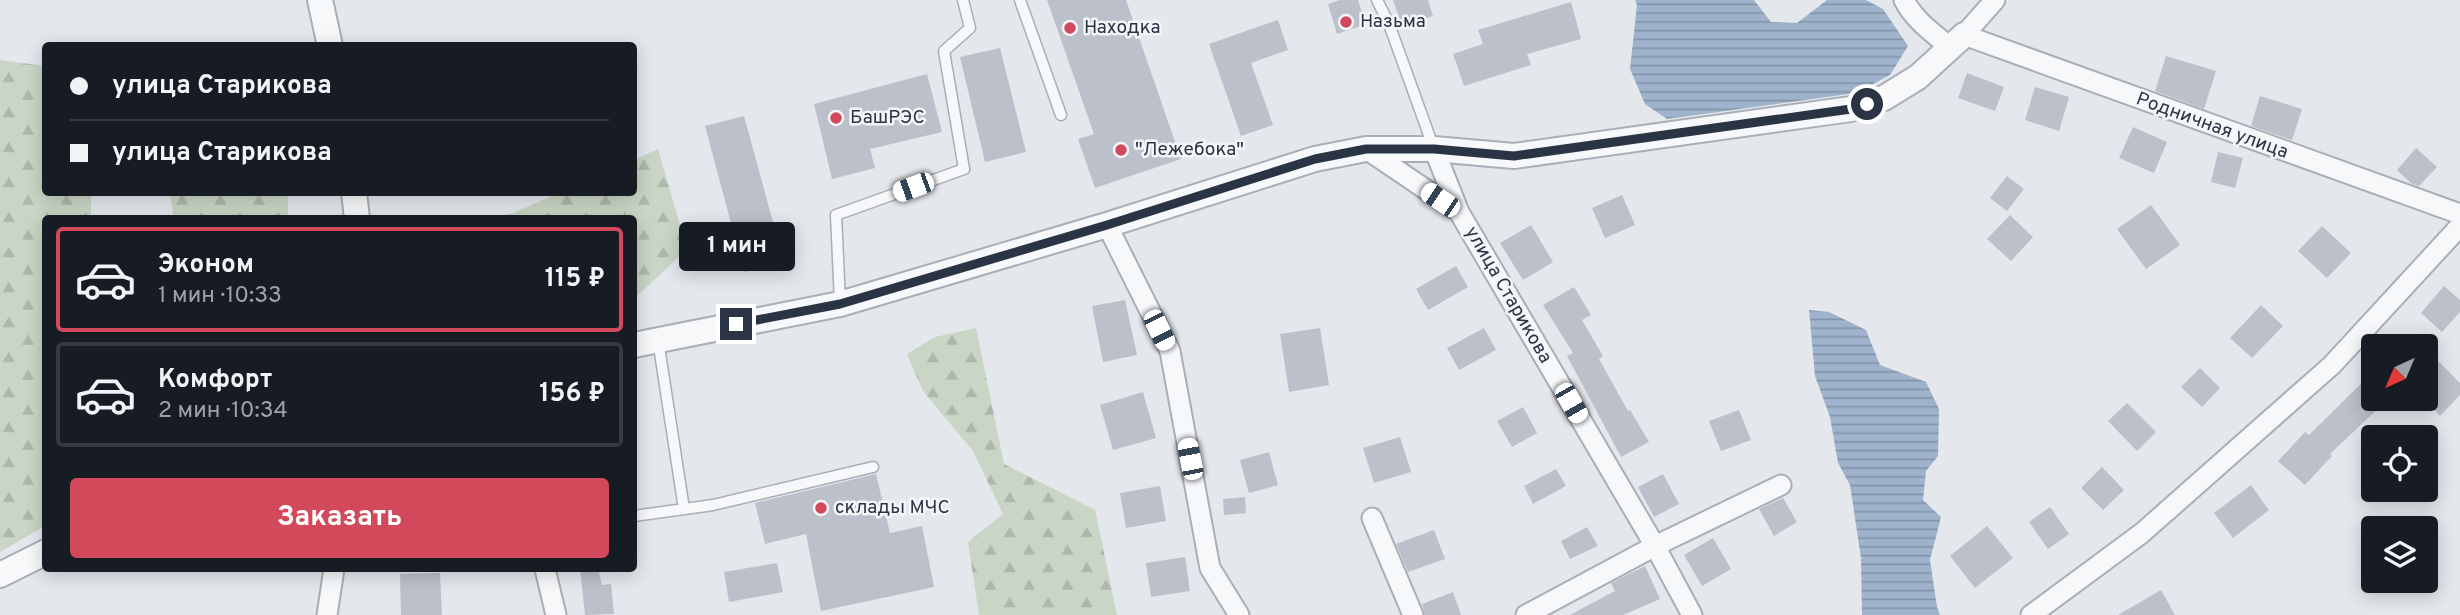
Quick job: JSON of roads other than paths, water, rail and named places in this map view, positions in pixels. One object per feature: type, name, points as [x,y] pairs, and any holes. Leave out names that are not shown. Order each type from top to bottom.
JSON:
[{"type":"street","points":[[320,0],[329,42]]},
{"type":"street","name":"Родничная улица","points":[[1904,0],[1925,27],[1957,42],[1999,50],[2460,214]]},
{"type":"street","points":[[637,344],[840,304],[1107,225],[1315,159],[1366,149],[1434,149],[1514,156],[1851,109],[1884,98],[1918,77],[1957,42],[1995,0]]},
{"type":"street","points":[[1366,149],[1459,212]]},
{"type":"street","name":"улица Старикова","points":[[1434,149],[1459,212],[1655,546],[1692,615]]},
{"type":"street","points":[[354,196],[357,215]]},
{"type":"street","points":[[1107,225],[1170,351],[1210,568],[1239,615]]},
{"type":"street","points":[[2033,614],[2142,533],[2332,365],[2460,226]]},
{"type":"street","points":[[1526,615],[1655,546],[1781,485]]},
{"type":"street","points":[[1372,518],[1413,615]]},
{"type":"street","points":[[0,575],[42,554]]},
{"type":"street","points":[[327,615],[334,572]]},
{"type":"street","points":[[546,572],[556,615]]},
{"type":"lane","points":[[840,304],[836,215],[964,169],[944,51],[970,28],[962,0]]},
{"type":"lane","points":[[1020,0],[1061,115]]},
{"type":"lane","points":[[1377,0],[1390,24],[1434,149]]},
{"type":"lane","points":[[659,340],[684,509]]},
{"type":"lane","points":[[637,516],[713,505],[873,467]]},
{"type":"water","points":[[1635,0],[1754,0],[1771,22],[1797,23],[1827,0],[1866,0],[1883,9],[1908,46],[1890,75],[1856,93],[1667,119],[1645,104],[1630,69],[1637,5]]},
{"type":"water","points":[[1809,310],[1829,312],[1866,330],[1880,365],[1926,382],[1939,409],[1938,456],[1926,471],[1923,500],[1941,517],[1930,560],[1940,615],[1862,615],[1861,558],[1850,485],[1838,463],[1830,417],[1815,376]]},
{"type":"place","name":"Назьма","points":[[1346,22]]},
{"type":"place","name":"Находка","points":[[1070,28]]},
{"type":"place","name":"БашРЭС","points":[[836,118]]},
{"type":"place","name":"\"Лежебока\"","points":[[1121,150]]},
{"type":"place","name":"склады МЧС","points":[[821,508]]}]
